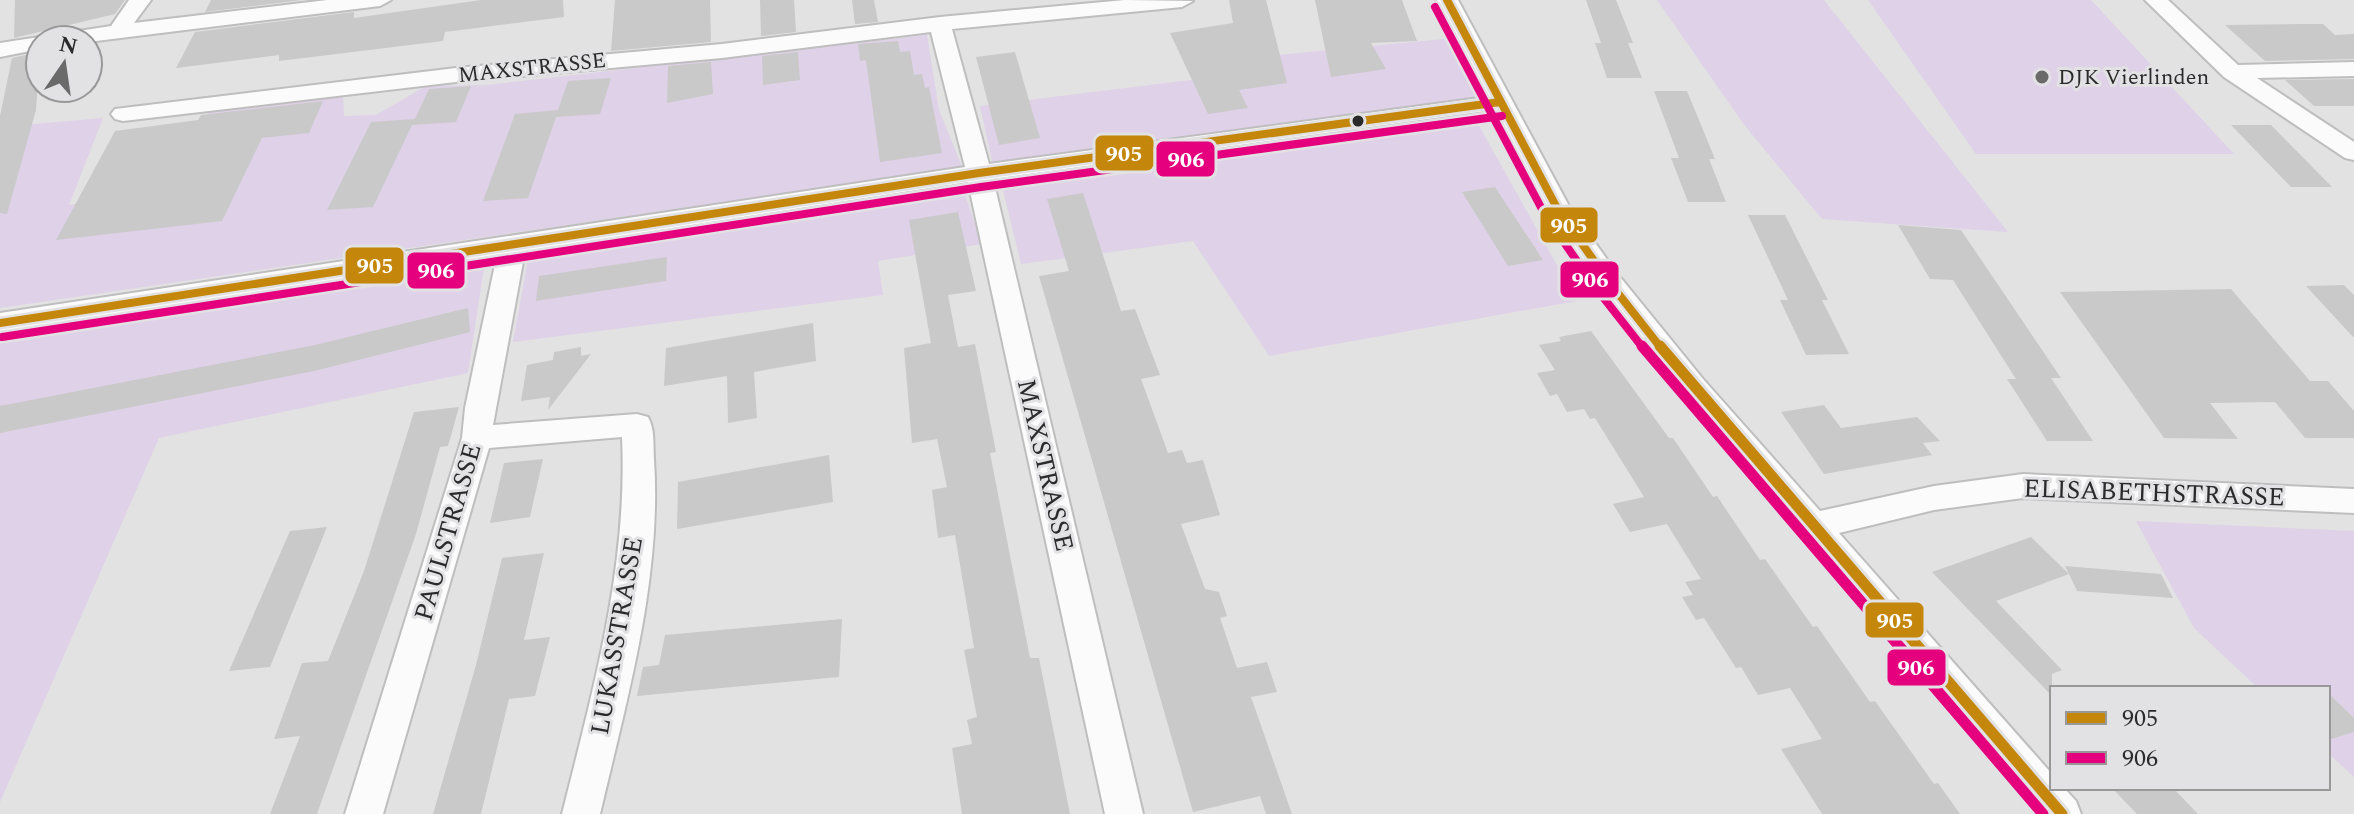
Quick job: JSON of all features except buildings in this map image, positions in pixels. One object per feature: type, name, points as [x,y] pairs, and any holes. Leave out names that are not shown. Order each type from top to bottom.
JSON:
[{"type":"street","points":[[119,30],[140,0]]},
{"type":"street","points":[[104,32],[327,3],[380,0]]},
{"type":"street","points":[[1447,0],[1557,208],[1606,278],[1693,387],[2062,814]]},
{"type":"street","points":[[2156,0],[2232,72],[2354,153]]},
{"type":"street","name":"MAXSTRASSE","points":[[123,114],[488,72],[722,51],[940,24],[1182,1]]},
{"type":"street","name":"MAXSTRASSE","points":[[940,24],[979,173],[1124,814]]},
{"type":"street","points":[[0,50],[24,45]]},
{"type":"street","points":[[2232,72],[2354,69]]},
{"type":"street","points":[[0,323],[979,173],[1500,102]]},
{"type":"street","name":"PAULSTRASSE","points":[[364,814],[477,438],[480,408],[513,244]]},
{"type":"street","name":"LUKASSTRASSE","points":[[477,438],[637,425],[642,475],[629,597],[581,814]]},
{"type":"street","name":"ELISABETHSTRASSE","points":[[1813,526],[1934,498],[2023,486],[2354,501]]},
{"type":"shaded area","points":[[1657,0],[1824,0],[2008,232],[1822,219],[1745,126]]},
{"type":"shaded area","name":"DJK Vierlinden","points":[[1868,0],[2091,0],[2234,154],[1976,154]]},
{"type":"shaded area","points":[[927,35],[939,110],[962,167],[0,308],[0,127],[103,118],[69,205],[167,189],[210,110],[343,95],[344,116],[376,115],[426,86],[487,85]]},
{"type":"shaded area","points":[[1444,39],[1476,97],[993,165],[980,106],[1231,75],[1236,59]]},
{"type":"shaded area","points":[[1477,122],[1577,301],[1269,356],[1193,241],[1021,264],[1001,182]]},
{"type":"shaded area","points":[[964,192],[982,244],[878,261],[883,295],[513,342],[529,254]]},
{"type":"shaded area","points":[[486,254],[468,373],[159,438],[0,802],[0,336]]},
{"type":"shaded area","points":[[2136,521],[2354,531],[2354,777],[2330,755],[2330,686],[2256,686],[2194,628]]},
{"type":"transit line","name":"905","points":[[1447,0],[1557,208],[1606,278],[1693,387],[2062,814]]},
{"type":"transit line","name":"906","points":[[1435,7],[1545,215],[1595,287],[1682,396],[2043,814]]},
{"type":"transit line","name":"905","points":[[0,323],[979,173],[1500,102]]},
{"type":"transit line","name":"906","points":[[2,337],[981,187],[1502,116]]},
{"type":"place","name":"DJK Vierlinden","points":[[2042,77]]}]
